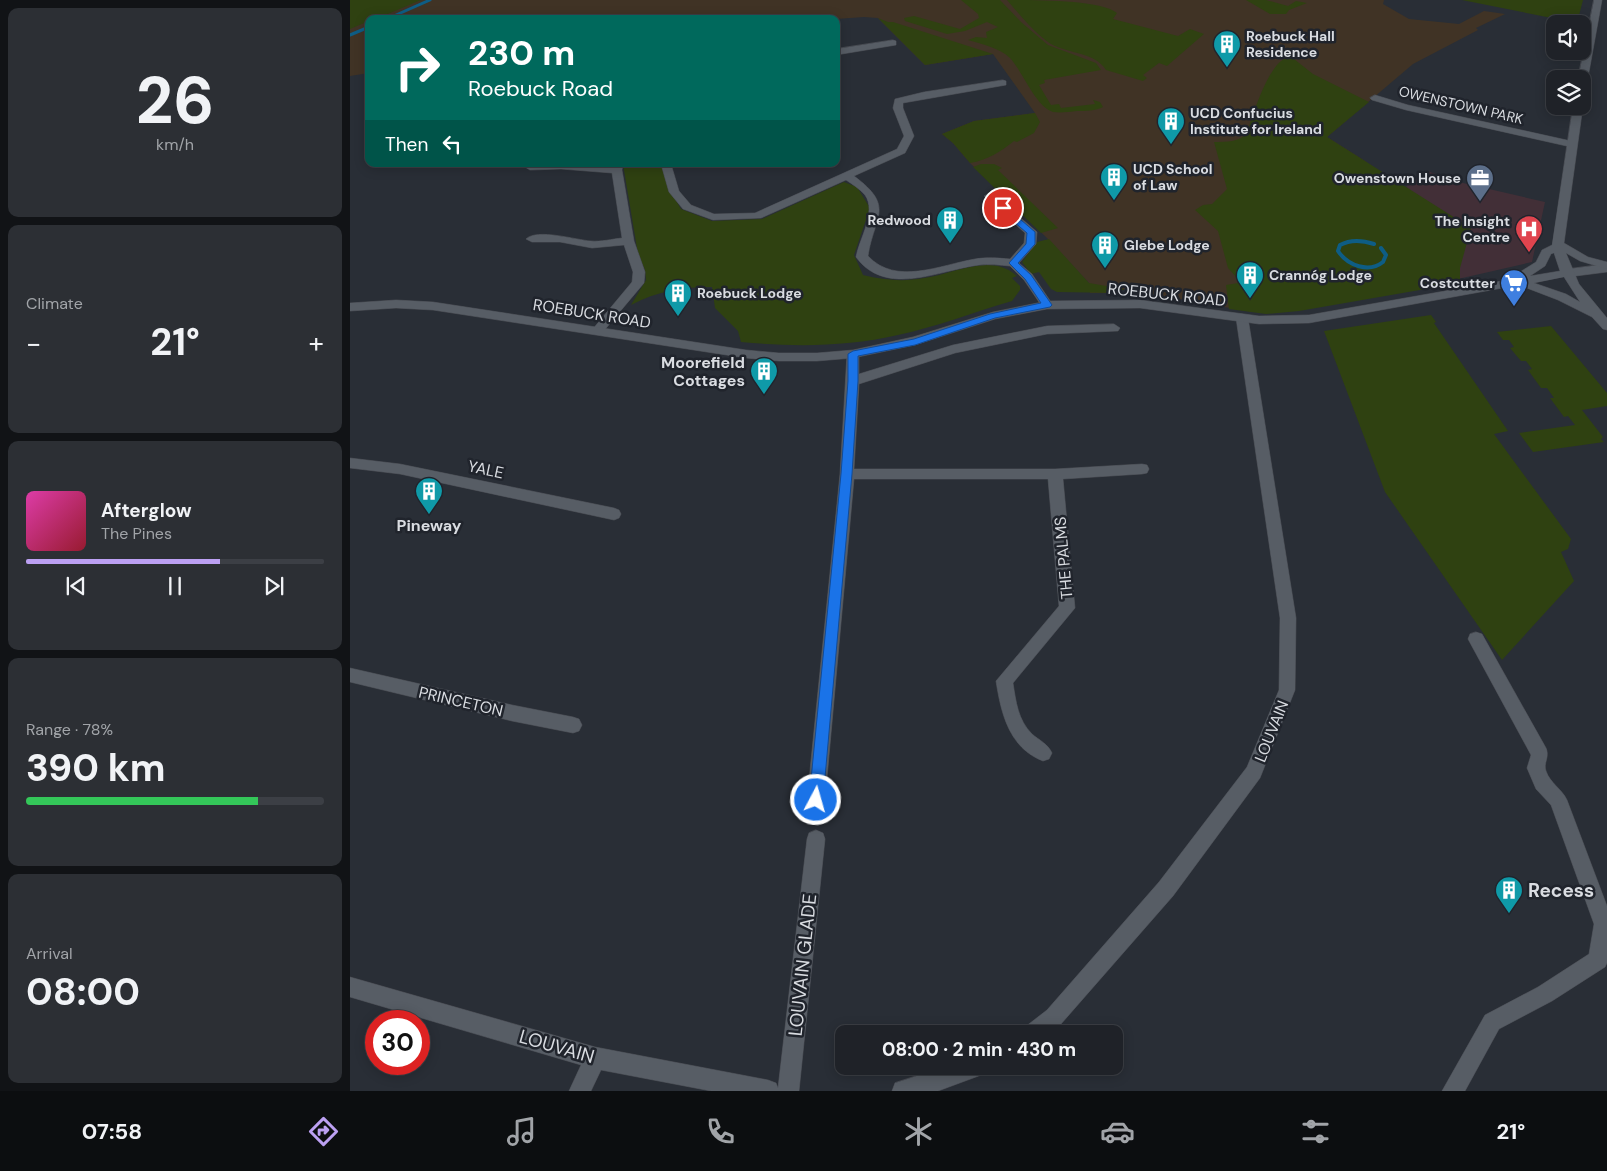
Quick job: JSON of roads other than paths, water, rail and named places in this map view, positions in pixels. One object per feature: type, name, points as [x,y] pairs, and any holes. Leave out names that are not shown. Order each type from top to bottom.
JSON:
[{"type":"street","points":[[1585,70],[1598,0]]},
{"type":"street","points":[[840,51],[893,43]]},
{"type":"street","points":[[667,167],[674,192],[687,207],[713,217],[757,216],[900,151],[909,136],[898,108],[898,101],[915,96],[984,88],[1003,83]]},
{"type":"street","name":"OWENSTOWN PARK","points":[[1375,98],[1406,107],[1572,144]]},
{"type":"street","points":[[1577,115],[1557,246],[1568,274],[1606,325]]},
{"type":"street","points":[[598,330],[638,283],[639,272],[628,241],[617,167]]},
{"type":"street","points":[[848,176],[871,195],[875,206],[872,222],[862,246],[862,257],[872,270],[890,275],[910,274],[978,262],[1013,263],[1028,277],[1047,305]]},
{"type":"street","points":[[989,196],[1031,232],[1030,244],[1013,263]]},
{"type":"street","points":[[532,239],[560,239],[592,245],[628,241]]},
{"type":"street","points":[[1557,246],[1584,259],[1607,267]]},
{"type":"street","points":[[1514,282],[1538,266],[1546,252],[1557,246]]},
{"type":"street","name":"ROEBUCK ROAD","points":[[350,307],[396,304],[433,306],[768,356],[817,357],[853,354],[915,342],[993,316],[1047,305],[1140,304],[1242,318],[1309,319],[1607,267]]},
{"type":"street","points":[[1514,282],[1574,303],[1606,325]]},
{"type":"street","name":"LOUVAIN","points":[[1044,1025],[1054,1017],[1166,890],[1254,772],[1288,690],[1288,618],[1242,318]]},
{"type":"street","points":[[853,381],[953,349],[1047,330],[1114,328]]},
{"type":"street","points":[[816,800],[847,474],[853,354]]},
{"type":"street","name":"YALE","points":[[350,464],[400,469],[614,514]]},
{"type":"street","points":[[847,474],[1055,474],[1142,469]]},
{"type":"street","name":"THE PALMS","points":[[1043,753],[1025,740],[1010,717],[1004,681],[1067,608],[1055,474]]},
{"type":"street","points":[[1452,1091],[1492,1022],[1545,994],[1598,960],[1604,924],[1558,800],[1542,783],[1536,768],[1540,754],[1476,639]]},
{"type":"street","name":"PRINCETON","points":[[350,675],[512,713],[573,725]]},
{"type":"street","name":"LOUVAIN GLADE","points":[[788,1091],[816,839]]},
{"type":"street","name":"LOUVAIN","points":[[350,987],[595,1058],[768,1091]]},
{"type":"street","points":[[580,1091],[595,1058]]},
{"type":"street","points":[[909,1091],[952,1075]]},
{"type":"waterway","points":[[396,15],[430,0]]},
{"type":"waterway","points":[[350,35],[365,29]]},
{"type":"waterway","points":[[1374,244],[1352,241],[1340,245],[1338,251],[1347,261],[1353,264],[1371,267],[1383,262],[1386,255],[1381,248]]},
{"type":"place","name":"Roebuck Hall Residence","points":[[1227,68]]},
{"type":"place","name":"UCD Confucius Institute for Ireland","points":[[1171,145]]},
{"type":"place","name":"UCD School of Law","points":[[1114,201]]},
{"type":"place","name":"Owenstown House","points":[[1480,202]]},
{"type":"place","name":"Redwood","points":[[950,244]]},
{"type":"place","name":"The Insight Centre","points":[[1529,253]]},
{"type":"place","name":"Glebe Lodge","points":[[1105,269]]},
{"type":"place","name":"Crannóg Lodge","points":[[1250,299]]},
{"type":"place","name":"Costcutter","points":[[1514,307]]},
{"type":"place","name":"Roebuck Lodge","points":[[678,317]]},
{"type":"place","name":"Moorefield Cottages","points":[[764,395]]},
{"type":"place","name":"Pineway","points":[[429,515]]},
{"type":"place","name":"Recess","points":[[1509,914]]}]
